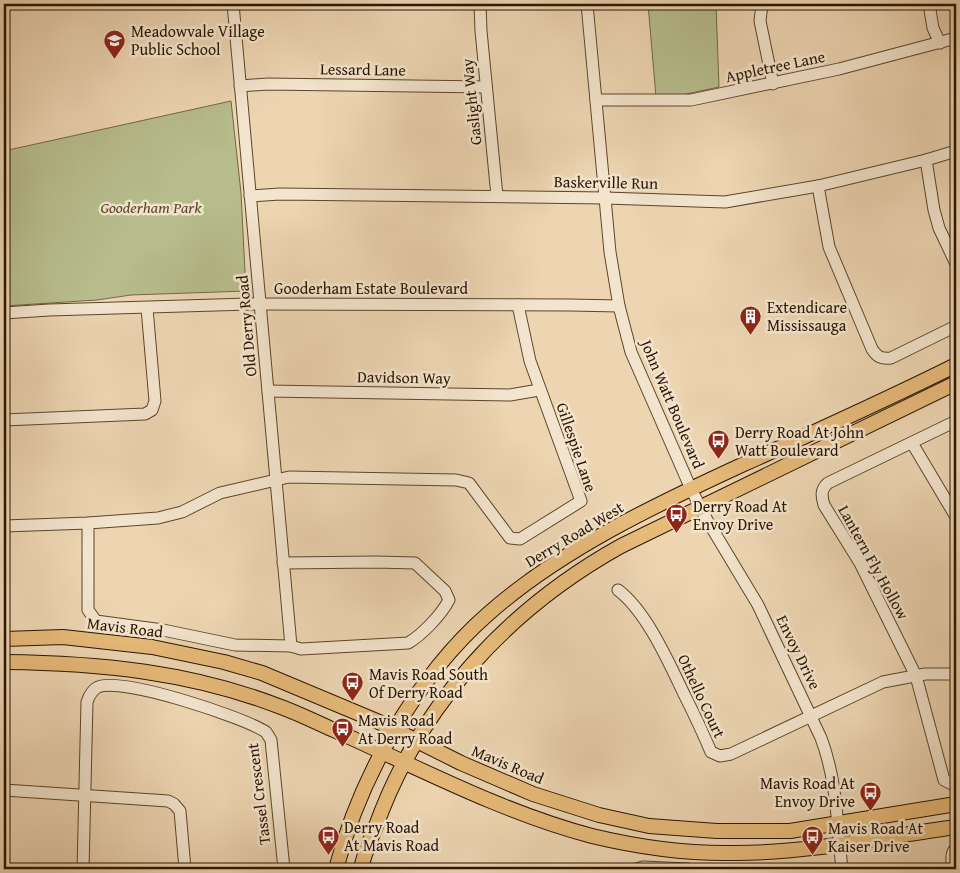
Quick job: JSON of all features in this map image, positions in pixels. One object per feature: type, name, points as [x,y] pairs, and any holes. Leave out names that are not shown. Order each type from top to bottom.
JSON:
[{"type":"main road","name":"Derry Road West","points":[[336,869],[347,831],[364,787],[396,730],[421,690],[460,640],[488,614],[520,588],[557,562],[610,530],[691,489],[880,403],[956,365]]},
{"type":"main road","name":"Derry Road West","points":[[361,869],[386,798],[416,740],[471,664],[531,606],[559,584],[591,563],[956,383]]},
{"type":"main road","name":"Mavis Road","points":[[4,639],[63,637],[152,647],[224,662],[262,673],[396,730],[461,763],[533,794],[599,815],[649,826],[717,831],[781,831],[956,804]]},
{"type":"main road","points":[[4,662],[56,662],[136,669],[240,692],[283,707],[403,762],[524,814],[593,836],[617,841],[672,849],[736,853],[796,850],[956,827]]},
{"type":"street","name":"Old Derry Road","points":[[233,4],[291,646]]},
{"type":"street","name":"Gaslight Way","points":[[480,4],[497,196]]},
{"type":"street","name":"John Watt Boulevard","points":[[588,4],[610,252],[619,306],[631,352],[691,489]]},
{"type":"street","points":[[762,4],[760,21],[773,84]]},
{"type":"street","points":[[929,4],[933,28],[940,43]]},
{"type":"street","name":"Appletree Lane","points":[[596,100],[691,100],[839,69],[956,38]]},
{"type":"street","name":"Lessard Lane","points":[[240,86],[268,84],[486,87]]},
{"type":"street","name":"Baskerville Run","points":[[250,196],[280,194],[497,196],[725,202],[818,186],[956,151]]},
{"type":"street","points":[[926,160],[934,210],[939,228],[956,264]]},
{"type":"street","points":[[818,186],[829,247],[876,355],[882,359],[891,358],[956,326]]},
{"type":"street","name":"Gooderham Estate Boulevard","points":[[4,313],[260,304],[619,306]]},
{"type":"street","name":"Gillespie Lane","points":[[276,480],[299,477],[456,480],[469,483],[510,538],[520,539],[581,501],[530,361],[518,305]]},
{"type":"street","points":[[4,420],[145,414],[152,410],[155,402],[147,308]]},
{"type":"street","name":"Davidson Way","points":[[268,391],[510,395],[540,390]]},
{"type":"street","name":"Lantern Fly Hollow","points":[[916,676],[860,563],[821,496],[824,486],[828,483],[956,422]]},
{"type":"street","points":[[912,443],[956,517]]},
{"type":"street","points":[[4,526],[158,518],[182,512],[220,494],[276,480]]},
{"type":"street","name":"Envoy Drive","points":[[691,489],[700,508],[758,605],[811,716],[828,758],[833,780],[842,869]]},
{"type":"street","points":[[88,523],[88,610],[96,621],[163,630],[235,645],[291,646],[300,649],[408,643],[416,638],[445,607],[449,600],[445,591],[415,564],[376,562],[283,563]]},
{"type":"street","name":"Othello Court","points":[[618,590],[630,600],[666,656],[711,752],[720,756],[731,754],[811,716]]},
{"type":"street","points":[[811,716],[884,682],[916,676],[956,674]]},
{"type":"street","points":[[916,676],[944,780],[956,786]]},
{"type":"street","name":"Tassel Crescent","points":[[84,794],[87,702],[89,695],[96,688],[100,686],[136,690],[197,704],[264,730],[270,736],[284,869]]},
{"type":"street","points":[[4,790],[166,800],[174,804],[180,811],[185,869]]},
{"type":"street","points":[[83,869],[84,794]]},
{"type":"street","points":[[953,869],[952,857],[956,848]]},
{"type":"street","points":[[636,869],[643,867],[688,869]]},
{"type":"green space","points":[[648,4],[716,4],[719,87],[682,95],[656,97]]},
{"type":"green space","name":"Gooderham Park","points":[[231,101],[241,193],[246,291],[131,295],[97,300],[4,306],[4,151]]},
{"type":"place","name":"Meadowvale Village Public School","points":[[115,59]]},
{"type":"place","name":"Extendicare Mississauga","points":[[751,335]]},
{"type":"place","name":"Derry Road At John Watt Boulevard","points":[[719,460]]},
{"type":"place","name":"Derry Road At Envoy Drive","points":[[677,534]]},
{"type":"place","name":"Mavis Road South Of Derry Road","points":[[353,702]]},
{"type":"place","name":"Mavis Road At Derry Road","points":[[342,748]]},
{"type":"place","name":"Mavis Road At Envoy Drive","points":[[871,811]]},
{"type":"place","name":"Derry Road At Mavis Road","points":[[328,855]]},
{"type":"place","name":"Mavis Road At Kaiser Drive","points":[[812,856]]}]
